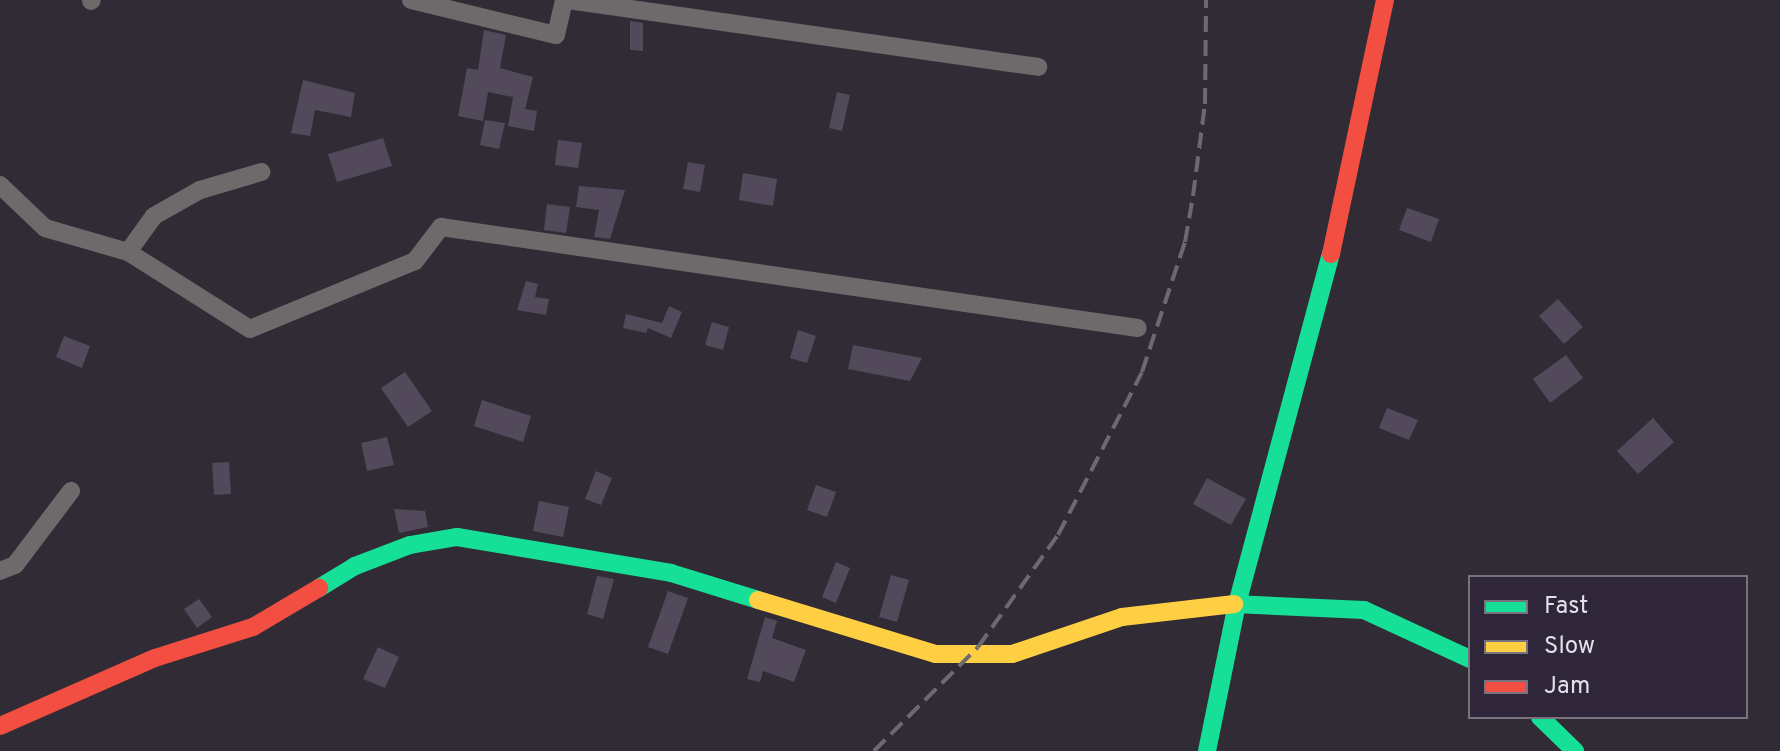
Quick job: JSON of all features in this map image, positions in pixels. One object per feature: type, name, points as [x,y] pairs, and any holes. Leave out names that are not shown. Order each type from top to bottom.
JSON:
[{"type":"street","points":[[411,0],[556,35],[566,0],[1038,67]]},
{"type":"street","points":[[1207,751],[1237,604],[1339,224],[1385,0]]},
{"type":"street","points":[[128,252],[154,216],[200,190],[261,172]]},
{"type":"street","points":[[0,185],[45,228],[128,252],[250,329],[415,261],[441,227],[1138,328]]},
{"type":"street","points":[[0,571],[15,565],[71,491]]},
{"type":"street","points":[[0,726],[155,658],[253,627],[355,566],[439,539],[536,548],[671,573],[936,654],[968,657],[1012,654],[1122,617],[1237,604],[1364,610],[1468,658]]},
{"type":"street","points":[[1542,719],[1575,751]]},
{"type":"building","points":[[630,21],[643,23],[643,51],[630,50]]},
{"type":"building","points":[[484,30],[506,35],[500,68],[533,77],[525,109],[537,111],[534,131],[508,126],[513,97],[488,92],[483,121],[458,116],[467,68],[478,70]]},
{"type":"building","points":[[303,80],[355,93],[351,117],[315,110],[310,136],[291,133]]},
{"type":"building","points":[[837,92],[850,95],[842,131],[829,128]]},
{"type":"building","points":[[485,120],[505,123],[499,149],[480,145]]},
{"type":"building","points":[[383,138],[392,166],[337,182],[328,154]]},
{"type":"building","points":[[558,140],[582,143],[578,168],[555,165]]},
{"type":"building","points":[[688,162],[705,165],[700,192],[683,189]]},
{"type":"building","points":[[743,173],[777,179],[773,206],[739,200]]},
{"type":"building","points":[[579,186],[625,190],[610,239],[594,237],[599,210],[576,207]]},
{"type":"building","points":[[547,204],[570,207],[566,233],[544,230]]},
{"type":"building","points":[[1407,208],[1439,219],[1431,242],[1399,230]]},
{"type":"building","points":[[526,281],[538,284],[535,297],[549,299],[546,315],[517,310]]},
{"type":"building","points":[[1558,299],[1583,327],[1564,344],[1539,316]]},
{"type":"building","points":[[669,306],[682,312],[671,338],[648,328],[646,333],[623,328],[626,314],[662,323]]},
{"type":"building","points":[[712,322],[729,327],[723,350],[705,345]]},
{"type":"building","points":[[798,330],[816,336],[807,363],[790,358]]},
{"type":"building","points":[[64,336],[90,346],[82,368],[56,357]]},
{"type":"building","points":[[853,345],[922,358],[910,381],[848,369]]},
{"type":"building","points":[[1566,355],[1583,378],[1550,403],[1533,379]]},
{"type":"building","points":[[405,372],[432,411],[408,427],[381,388]]},
{"type":"building","points":[[482,400],[531,416],[523,442],[474,426]]},
{"type":"building","points":[[1387,408],[1418,420],[1409,440],[1379,428]]},
{"type":"building","points":[[1653,418],[1674,442],[1638,474],[1617,451]]},
{"type":"building","points":[[387,437],[394,465],[367,471],[361,443]]},
{"type":"building","points":[[229,462],[231,494],[214,495],[212,463]]},
{"type":"building","points":[[596,471],[612,478],[601,505],[585,499]]},
{"type":"building","points":[[1207,478],[1246,499],[1231,525],[1193,504]]},
{"type":"building","points":[[816,485],[836,492],[827,517],[807,510]]},
{"type":"building","points":[[539,501],[569,507],[563,537],[533,531]]},
{"type":"building","points":[[394,509],[425,511],[428,527],[399,533]]},
{"type":"building","points":[[836,562],[850,568],[836,603],[822,597]]},
{"type":"building","points":[[891,575],[909,580],[897,622],[879,617]]},
{"type":"building","points":[[597,576],[614,579],[603,619],[587,614]]},
{"type":"building","points":[[668,591],[688,598],[668,654],[648,647]]},
{"type":"building","points":[[199,599],[212,617],[197,628],[184,609]]},
{"type":"building","points":[[765,617],[777,621],[772,638],[806,650],[794,682],[763,671],[760,682],[747,679]]},
{"type":"building","points":[[378,647],[399,657],[385,688],[363,679]]},
{"type":"railway","points":[[874,751],[978,647],[1058,535],[1142,372],[1185,242],[1193,196],[1205,104],[1206,0]]},
{"type":"traffic: fast","points":[[1207,751],[1237,604],[1331,254]]},
{"type":"traffic: fast","points":[[319,588],[355,566],[410,545],[457,537],[671,573],[758,600]]},
{"type":"traffic: fast","points":[[1234,604],[1364,610],[1468,658]]},
{"type":"traffic: fast","points":[[1542,719],[1575,751]]},
{"type":"traffic: slow","points":[[758,600],[936,654],[1012,654],[1122,617],[1234,604]]},
{"type":"traffic: jam","points":[[1331,254],[1385,0]]},
{"type":"traffic: jam","points":[[0,726],[155,658],[253,627],[319,588]]}]
